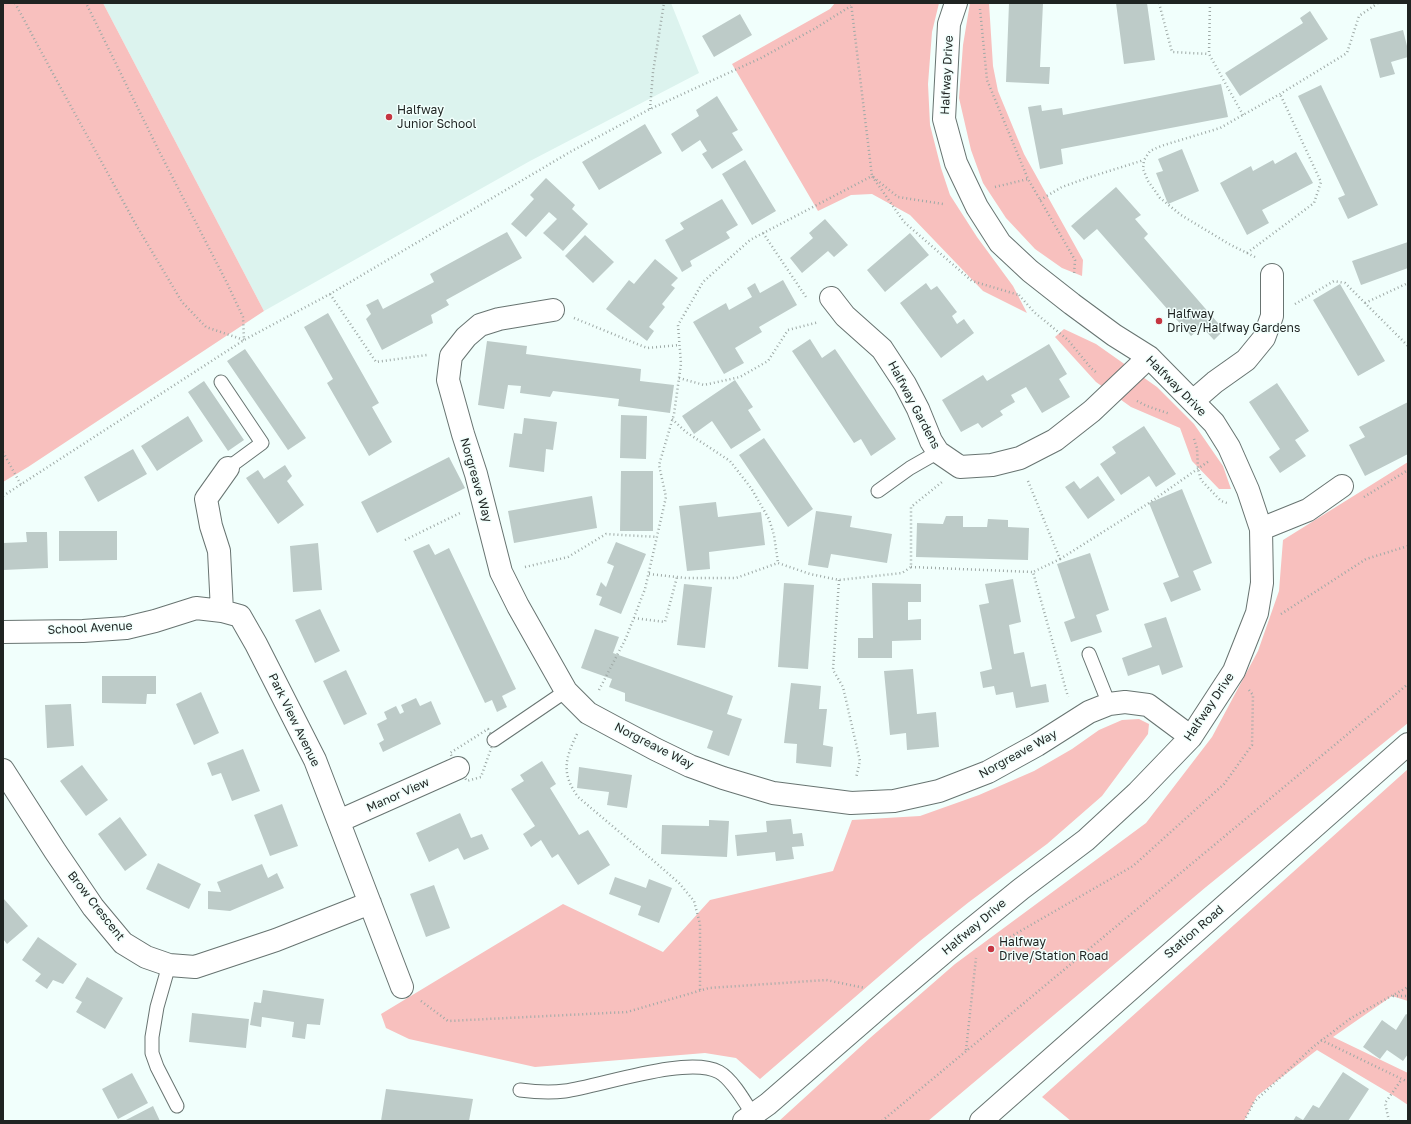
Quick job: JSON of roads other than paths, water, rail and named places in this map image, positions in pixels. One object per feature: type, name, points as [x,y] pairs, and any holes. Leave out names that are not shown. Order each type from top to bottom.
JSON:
[{"type":"street","name":"Halfway Drive","points":[[749,1118],[768,1104],[889,999],[970,937],[1021,888],[1086,840],[1138,792],[1191,737],[1234,671],[1257,613],[1262,583],[1259,523],[1248,490],[1229,447],[1214,423],[1149,357],[1072,304],[1030,271],[1000,243],[977,207],[956,163],[944,119],[949,24],[956,3]]},
{"type":"street","points":[[1193,401],[1215,382],[1246,360],[1264,338],[1272,316],[1272,275]]},
{"type":"street","name":"Halfway Gardens","points":[[831,298],[845,316],[882,349],[905,384],[918,409],[931,441],[938,452],[960,467],[992,465],[1020,458],[1055,440],[1092,411],[1149,357]]},
{"type":"street","name":"Norgreave Way","points":[[553,310],[499,319],[480,325],[466,337],[451,356],[448,380],[476,474],[501,572],[518,606],[566,691],[588,713],[654,749],[690,766],[723,778],[773,793],[851,803],[894,801],[939,792],[988,772],[1076,722],[1089,712],[1109,704],[1125,702],[1148,705],[1191,737]]},
{"type":"street","points":[[222,611],[219,551],[211,526],[206,499],[228,468]]},
{"type":"street","points":[[1259,523],[1308,510],[1342,486]]},
{"type":"street","name":"School Avenue","points":[[3,632],[83,631],[126,628],[155,621],[196,608],[222,611]]},
{"type":"street","name":"Park View Avenue","points":[[222,611],[240,616],[256,644],[315,760],[402,987]]},
{"type":"street","name":"Station Road","points":[[981,1121],[1408,744]]},
{"type":"street","name":"Manor View","points":[[339,821],[458,768]]},
{"type":"street","name":"Brow Crescent","points":[[3,770],[93,907],[123,943],[146,957],[169,965],[195,967],[276,940],[370,903]]},
{"type":"lane","points":[[221,382],[262,443],[228,468]]},
{"type":"lane","points":[[878,491],[910,468],[938,452]]},
{"type":"lane","points":[[1089,654],[1109,704]]},
{"type":"lane","points":[[494,740],[566,691]]},
{"type":"lane","points":[[169,965],[157,1007],[152,1037],[152,1053],[157,1067],[177,1106]]},
{"type":"lane","points":[[520,1090],[540,1093],[566,1091],[642,1074],[685,1067],[704,1067],[719,1072],[727,1079],[749,1118]]},
{"type":"place","name":"Halfway Junior School","points":[[389,117]]},
{"type":"place","name":"Halfway Drive/Halfway Gardens","points":[[1159,321]]},
{"type":"place","name":"Halfway Drive/Station Road","points":[[991,949]]}]
